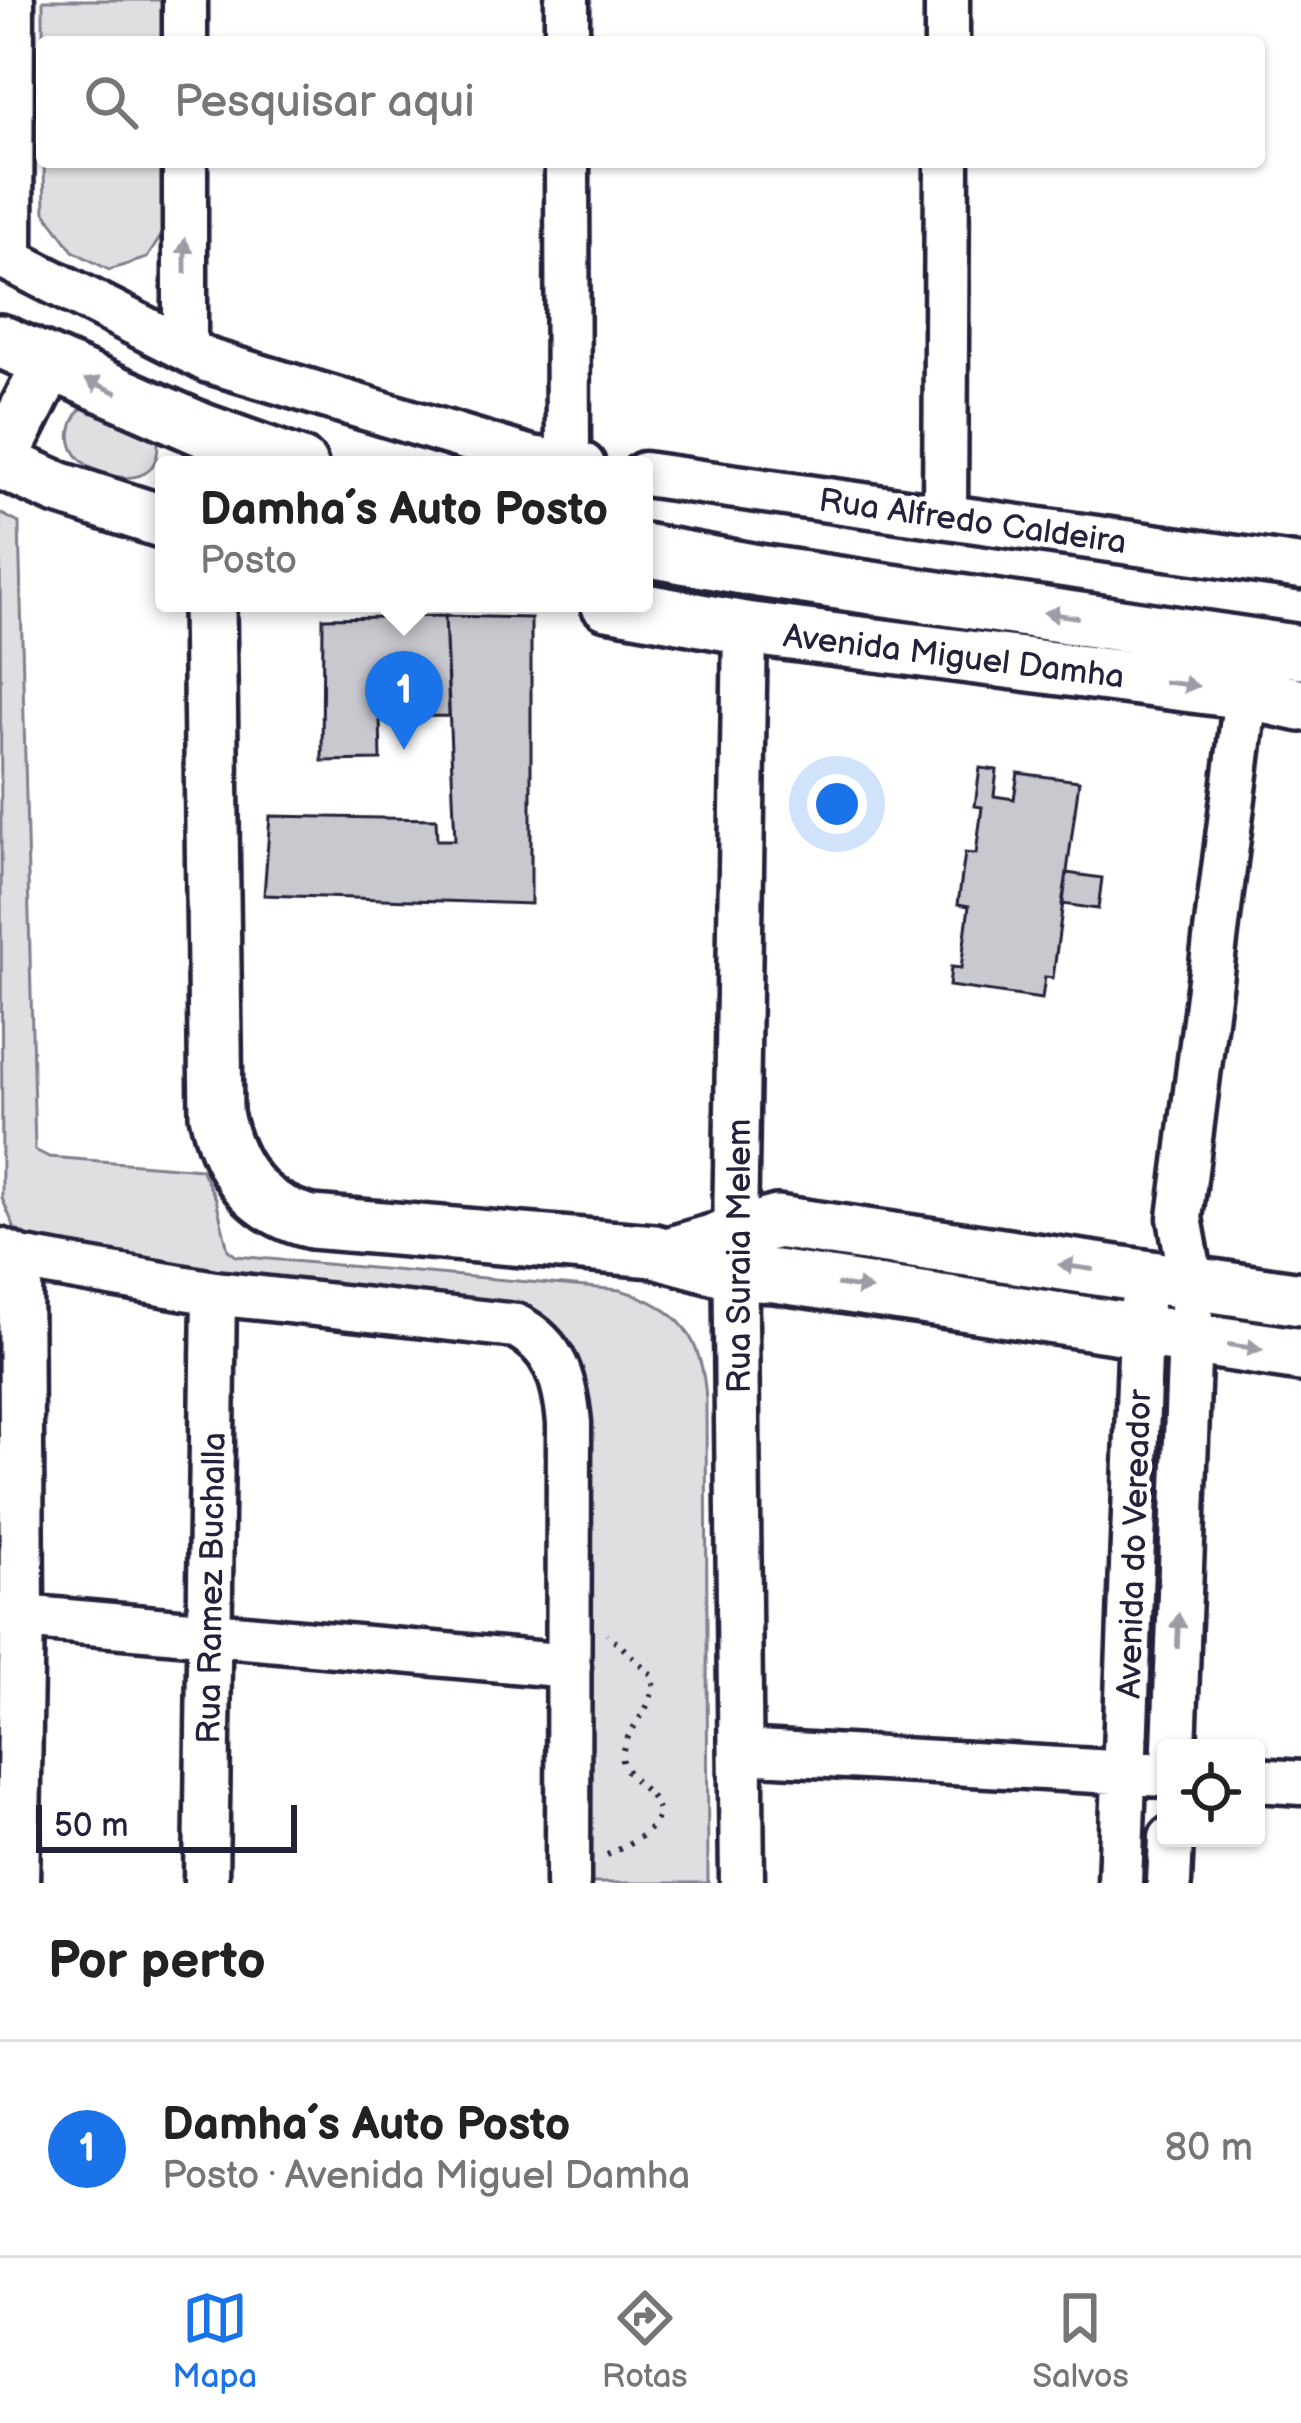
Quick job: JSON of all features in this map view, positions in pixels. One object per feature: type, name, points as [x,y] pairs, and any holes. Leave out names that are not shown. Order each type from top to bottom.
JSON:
[{"type":"street","points":[[12,0],[5,257],[209,361],[534,456]]},
{"type":"street","points":[[185,0],[185,36]]},
{"type":"street","points":[[566,0],[567,36]]},
{"type":"street","points":[[947,0],[947,36]]},
{"type":"street","points":[[185,168],[185,349]]},
{"type":"street","points":[[567,168],[575,456]]},
{"type":"street","points":[[946,168],[946,516]]},
{"type":"street","points":[[0,341],[202,448],[249,456]]},
{"type":"street","points":[[49,364],[0,462],[58,488],[155,519]]},
{"type":"street","name":"Rua Alfredo Caldeira","points":[[653,475],[1301,567]]},
{"type":"street","name":"Avenida Miguel Damha","points":[[653,552],[1267,663],[1301,705]]},
{"type":"street","name":"Avenida Miguel Damha","points":[[653,611],[745,628],[1267,663]]},
{"type":"street","points":[[209,612],[216,1114],[230,1163],[261,1201],[280,1213],[312,1222],[670,1253],[701,1266],[737,1254],[777,1222],[1301,1299]]},
{"type":"street","name":"Rua Suraia Melem","points":[[742,1883],[737,1254],[745,628]]},
{"type":"street","name":"Avenida do Vereador","points":[[1120,1883],[1124,1773],[1168,1280],[1267,663]]},
{"type":"street","points":[[17,1883],[10,1254],[214,1294],[516,1326],[537,1336],[565,1388],[569,1423],[568,1872]]},
{"type":"street","points":[[737,1254],[775,1276],[1301,1355]]},
{"type":"street","name":"Rua Ramez Buchalla","points":[[206,1883],[214,1294]]},
{"type":"street","name":"Avenida do Vereador","points":[[1165,1335],[1174,1739]]},
{"type":"street","points":[[11,1616],[568,1666]]},
{"type":"street","points":[[741,1750],[1157,1775]]},
{"type":"street","points":[[1265,1781],[1301,1783]]},
{"type":"street","points":[[1169,1883],[1171,1847]]},
{"type":"path","points":[[568,1622],[595,1622],[653,1676],[654,1694],[622,1761],[628,1776],[651,1793],[658,1809],[657,1819],[620,1849],[568,1872]]},
{"type":"shaded area","points":[[43,0],[168,0],[168,36],[43,36]]},
{"type":"shaded area","points":[[44,168],[168,168],[168,225],[147,258],[109,270],[73,251],[45,212]]},
{"type":"shaded area","points":[[87,401],[158,434],[155,460],[149,470],[137,476],[105,474],[77,455],[71,440],[73,422]]},
{"type":"shaded area","points":[[0,513],[19,523],[35,1150],[49,1157],[201,1169],[216,1199],[228,1250],[236,1256],[620,1290],[673,1316],[700,1359],[706,1401],[708,1883],[583,1883],[583,1413],[508,1314],[45,1246],[15,1229],[2,1198]]},
{"type":"building","points":[[445,616],[531,618],[531,904],[264,895],[270,816],[436,819],[437,840],[455,840]]},
{"type":"building","points":[[445,616],[449,716],[380,717],[381,760],[322,761],[323,618]]},
{"type":"building","points":[[980,768],[997,770],[994,796],[1014,799],[1018,773],[1079,781],[1053,978],[1045,977],[1042,999],[949,986],[951,967],[961,968],[969,906],[958,904],[965,853],[976,854],[982,807],[975,806]]},
{"type":"building","points":[[1067,873],[1102,878],[1098,909],[1062,904]]},
{"type":"place","name":"Damha´s Auto Posto","points":[[404,750]]}]
